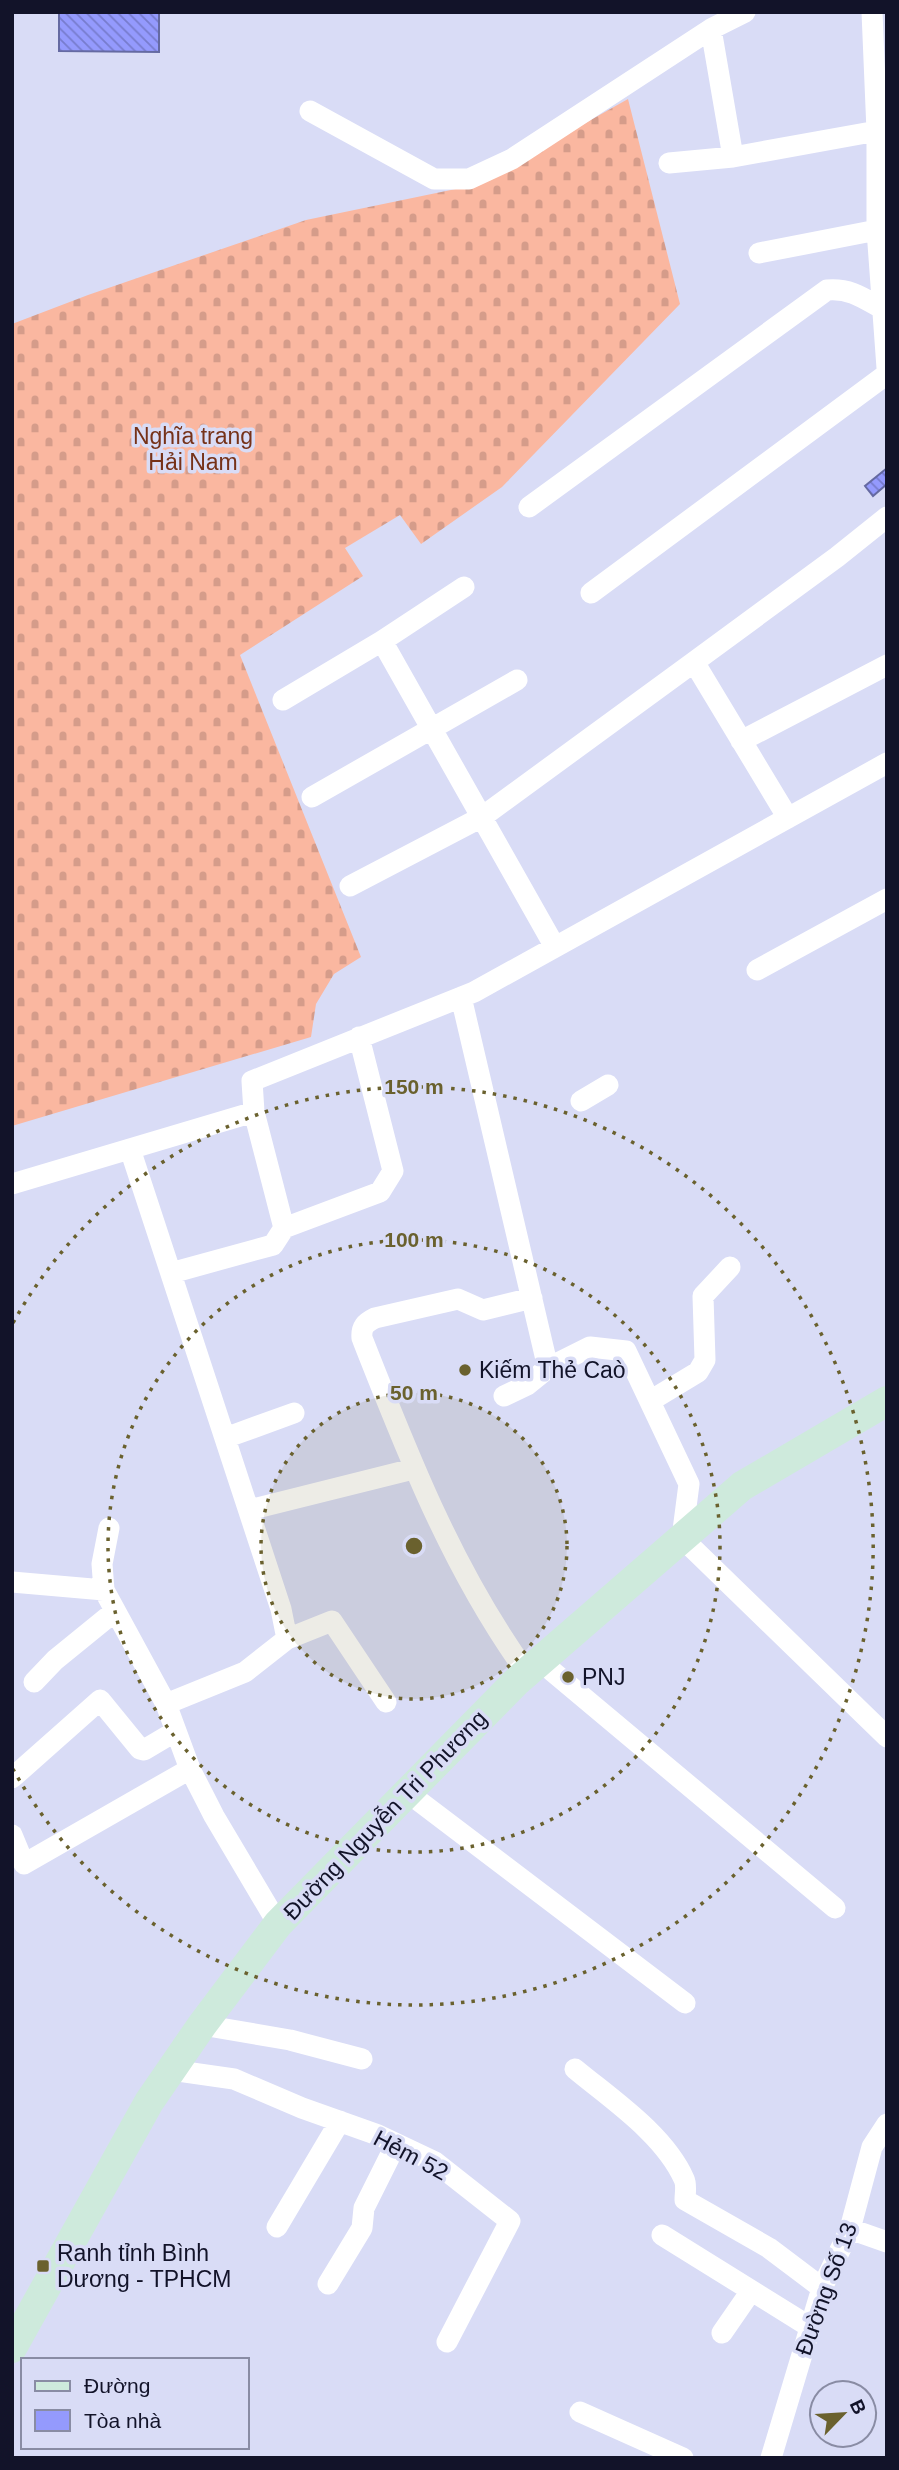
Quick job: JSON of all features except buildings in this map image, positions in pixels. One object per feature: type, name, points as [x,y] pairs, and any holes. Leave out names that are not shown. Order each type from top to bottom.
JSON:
[{"type":"main road","name":"Đường Nguyễn Tri Phương","points":[[12,2348],[149,2102],[202,2025],[278,1924],[533,1667],[742,1486],[887,1401]]},
{"type":"street","points":[[310,111],[434,179],[469,179],[512,159],[711,29],[745,12]]},
{"type":"street","points":[[872,12],[877,131],[877,230],[887,368]]},
{"type":"street","points":[[711,29],[733,157]]},
{"type":"street","points":[[669,163],[733,157],[877,131]]},
{"type":"street","points":[[759,253],[877,230]]},
{"type":"street","points":[[529,507],[827,289],[842,288],[884,307]]},
{"type":"street","points":[[592,593],[887,374]]},
{"type":"street","points":[[350,886],[482,817],[837,557],[887,517]]},
{"type":"street","points":[[283,700],[382,641],[464,587]]},
{"type":"street","points":[[382,641],[555,947]]},
{"type":"street","points":[[694,662],[788,818]]},
{"type":"street","points":[[741,741],[887,665]]},
{"type":"street","points":[[312,797],[517,680]]},
{"type":"street","points":[[284,1228],[254,1112],[252,1081],[461,997],[887,763]]},
{"type":"street","points":[[757,970],[887,899]]},
{"type":"street","points":[[461,997],[548,1368]]},
{"type":"street","points":[[171,1273],[273,1245],[284,1228],[380,1192],[393,1171],[359,1037]]},
{"type":"street","points":[[581,1101],[608,1085]]},
{"type":"street","points":[[12,1184],[254,1112]]},
{"type":"street","points":[[130,1149],[281,1609],[287,1639]]},
{"type":"street","points":[[650,1401],[698,1372],[705,1360],[703,1296],[730,1267]]},
{"type":"street","points":[[532,1298],[483,1310],[458,1299],[375,1318],[366,1322],[362,1330],[362,1338],[413,1469],[471,1587],[497,1633],[533,1667],[835,1908]]},
{"type":"street","points":[[504,1396],[527,1385],[548,1368],[590,1347],[626,1350],[689,1484],[682,1538],[887,1737]]},
{"type":"street","points":[[225,1438],[294,1413]]},
{"type":"street","points":[[249,1510],[413,1469]]},
{"type":"street","points":[[109,1528],[102,1564],[104,1590],[166,1704],[190,1769],[214,1816],[278,1924]]},
{"type":"street","points":[[12,1581],[104,1590]]},
{"type":"street","points":[[34,1682],[55,1660],[114,1612]]},
{"type":"street","points":[[166,1704],[245,1672],[287,1639],[332,1621],[386,1702]]},
{"type":"street","points":[[12,1778],[96,1694],[140,1749],[144,1750],[176,1731]]},
{"type":"street","points":[[12,1835],[24,1864],[190,1769]]},
{"type":"street","points":[[407,1792],[685,2003]]},
{"type":"street","points":[[202,2025],[290,2040],[362,2059]]},
{"type":"street","points":[[575,2069],[641,2124],[672,2158],[686,2181],[685,2200],[769,2248],[822,2288]]},
{"type":"street","name":"Hẻm 52","points":[[171,2070],[234,2079],[396,2144],[435,2162],[510,2221],[447,2342]]},
{"type":"street","points":[[277,2227],[340,2121]]},
{"type":"street","name":"Đường Số 13","points":[[771,2458],[822,2288],[850,2229],[872,2147],[887,2124]]},
{"type":"street","points":[[328,2284],[362,2228],[364,2208],[396,2144]]},
{"type":"street","points":[[850,2229],[887,2242]]},
{"type":"street","points":[[662,2235],[810,2327]]},
{"type":"street","points":[[722,2333],[751,2291]]},
{"type":"street","points":[[580,2412],[683,2458]]},
{"type":"green space","name":"Nghĩa trang Hải Nam","points":[[628,99],[680,304],[502,487],[421,544],[400,515],[345,548],[363,576],[240,655],[361,957],[334,974],[316,1004],[311,1037],[12,1126],[12,324],[306,220],[475,185]]},
{"type":"place","name":"Kiếm Thẻ Caò","points":[[465,1370]]},
{"type":"place","name":"PNJ","points":[[568,1677]]},
{"type":"place","name":"Ranh tỉnh Bình Dương - TPHCM","points":[[43,2266]]}]
